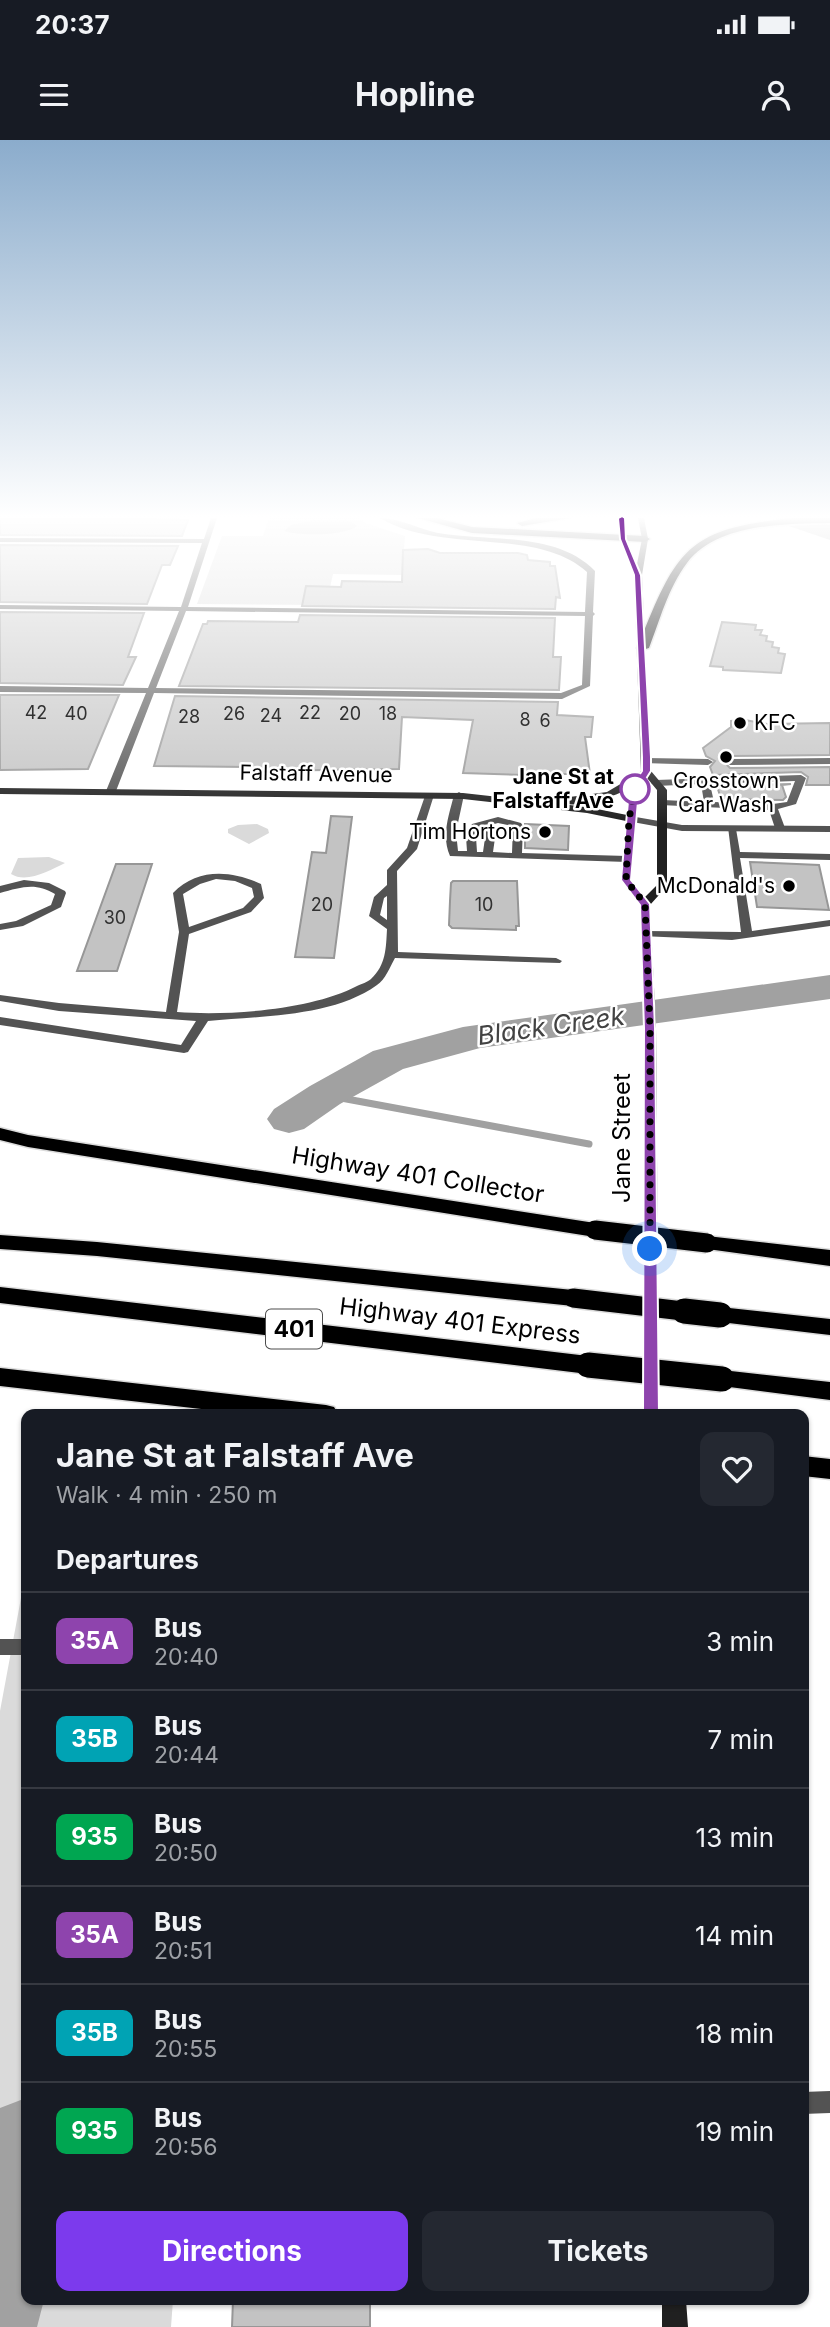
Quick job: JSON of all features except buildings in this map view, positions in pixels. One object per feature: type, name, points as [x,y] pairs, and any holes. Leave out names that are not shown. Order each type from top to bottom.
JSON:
[{"type":"highway","points":[[643,648],[655,620]]},
{"type":"highway","name":"Highway 401 Collector","points":[[0,1136],[595,1230],[830,1258]]},
{"type":"highway","points":[[0,1227],[97,1249]]},
{"type":"highway","name":"Highway 401 Express","points":[[0,1242],[97,1249],[830,1327]]},
{"type":"highway","name":"Highway 401 Express","points":[[0,1295],[830,1391]]},
{"type":"highway","points":[[0,1377],[282,1409]]},
{"type":"highway","points":[[809,1467],[830,1469]]},
{"type":"main road","points":[[641,620],[646,766],[634,790],[629,819],[626,880],[645,904],[662,886],[664,825],[662,790],[646,766]]},
{"type":"main road","points":[[523,802],[608,798],[623,790],[646,766]]},
{"type":"main road","name":"Falstaff Avenue","points":[[0,791],[458,796],[523,802],[629,819]]},
{"type":"main road","name":"Jane Street","points":[[645,904],[646,992],[650,1028],[651,1409]]},
{"type":"main road","points":[[674,2305],[675,2327]]},
{"type":"street","points":[[111,791],[179,620]]},
{"type":"street","points":[[0,689],[562,696],[581,691],[586,686],[591,620]]},
{"type":"street","points":[[730,762],[830,761]]},
{"type":"street","points":[[646,766],[708,762]]},
{"type":"street","points":[[656,782],[753,783],[801,778],[791,804],[741,803],[710,806],[663,803]]},
{"type":"street","points":[[705,781],[710,806]]},
{"type":"street","points":[[0,998],[59,1007],[204,1018],[299,1009],[344,998],[375,982],[392,955],[392,870],[412,849],[429,795]]},
{"type":"street","points":[[458,796],[451,826],[451,847],[454,854],[627,859]]},
{"type":"street","points":[[765,804],[780,828]]},
{"type":"street","points":[[629,819],[682,828],[830,829]]},
{"type":"street","points":[[472,853],[471,837],[475,825],[498,820],[519,826],[517,855]]},
{"type":"street","points":[[731,828],[747,935]]},
{"type":"street","points":[[488,854],[491,831]]},
{"type":"street","points":[[735,857],[830,857]]},
{"type":"street","points":[[735,857],[830,864]]},
{"type":"street","points":[[171,1016],[184,932],[178,893],[193,881],[216,875],[240,877],[257,886],[259,898],[247,911],[184,932]]},
{"type":"street","points":[[0,890],[19,883],[46,883],[61,893],[56,907],[19,924],[0,927]]},
{"type":"street","points":[[392,886],[379,897],[374,916],[392,928]]},
{"type":"street","points":[[645,934],[747,935],[830,923]]},
{"type":"street","points":[[392,955],[556,961]]},
{"type":"street","points":[[0,1021],[184,1049],[204,1018]]},
{"type":"street","points":[[809,2103],[830,2102]]},
{"type":"shaded area","points":[[257,824],[268,829],[269,833],[249,844],[228,833],[228,829],[238,825]]},
{"type":"shaded area","points":[[49,857],[65,863],[31,877],[11,874],[18,858]]},
{"type":"shaded area","points":[[21,1598],[21,2305],[173,2305],[171,2327],[0,2327],[0,1711]]},
{"type":"waterway","name":"Black Creek","points":[[289,1119],[325,1095],[388,1060],[477,1036],[830,987]]},
{"type":"waterway","points":[[325,1095],[589,1144]]},
{"type":"waterway","name":"Black Creek","points":[[0,2314],[21,2171]]},
{"type":"bus line","name":"35A","points":[[641,620],[646,771],[634,790],[629,819],[626,880],[645,904],[646,992],[650,1028],[651,1409]]},
{"type":"place","name":"KFC","points":[[740,723]]},
{"type":"place","name":"Crosstown Car Wash","points":[[726,757]]},
{"type":"place","name":"Jane St at Falstaff Ave","points":[[635,789]]},
{"type":"place","name":"Tim Hortons","points":[[545,832]]},
{"type":"place","name":"McDonald's","points":[[789,886]]},
{"type":"route","points":[[635,789],[629,819],[626,880],[645,904],[646,992],[650,1028],[650,1249]]}]
